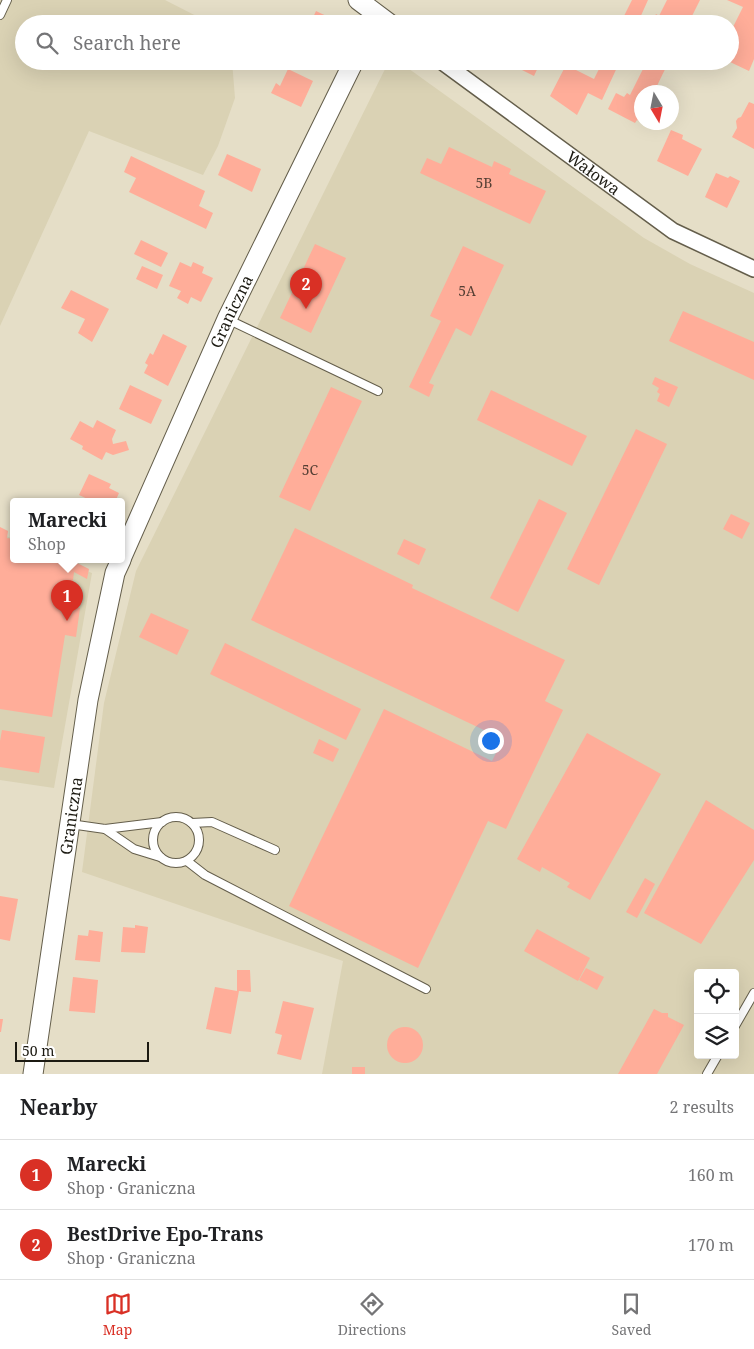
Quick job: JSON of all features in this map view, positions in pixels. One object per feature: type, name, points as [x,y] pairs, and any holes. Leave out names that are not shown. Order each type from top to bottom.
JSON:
[{"type":"street","points":[[365,8],[376,15]]},
{"type":"street","name":"Graniczna","points":[[125,551],[227,319],[352,70]]},
{"type":"street","name":"Wałowa","points":[[453,70],[673,231],[754,269]]},
{"type":"street","name":"Graniczna","points":[[33,1074],[88,700],[115,573],[120,563]]},
{"type":"lane","points":[[0,15],[7,0]]},
{"type":"lane","points":[[227,319],[378,391]]},
{"type":"lane","points":[[105,829],[134,849],[173,863],[186,861],[192,857],[199,845],[197,829],[192,823],[177,817],[169,818],[162,822],[154,836],[154,843],[160,857]]},
{"type":"lane","points":[[70,824],[105,829],[162,822]]},
{"type":"lane","points":[[192,823],[212,822],[275,850]]},
{"type":"lane","points":[[186,861],[205,876],[426,989]]},
{"type":"lane","points":[[739,1019],[754,993]]},
{"type":"lane","points":[[707,1074],[716,1059]]},
{"type":"shaded area","points":[[0,0],[165,0],[194,15],[15,15],[15,70],[233,70],[235,98],[218,146],[203,175],[89,131],[0,326]]},
{"type":"shaded area","points":[[385,70],[411,70],[644,238],[690,264],[754,293],[754,1074],[322,1074],[343,961],[82,872],[104,703],[136,571]]},
{"type":"shaded area","points":[[0,533],[10,538],[10,563],[68,563],[92,573],[54,788],[0,780]]},
{"type":"building","points":[[632,0],[648,0],[641,15],[624,15]]},
{"type":"building","points":[[667,0],[700,0],[692,15],[660,15]]},
{"type":"building","points":[[727,0],[754,0],[754,59],[749,71],[739,66],[739,15],[743,7]]},
{"type":"building","points":[[316,11],[324,15],[314,15]]},
{"type":"building","points":[[288,70],[313,81],[301,107],[271,93],[276,83],[280,86]]},
{"type":"building","points":[[522,70],[537,70],[534,76]]},
{"type":"building","points":[[563,70],[576,70],[594,79],[598,70],[616,70],[602,100],[588,93],[577,115],[550,96]]},
{"type":"building","points":[[642,70],[665,70],[657,85],[635,85]]},
{"type":"building","points":[[634,87],[634,122],[608,109],[616,93],[624,97],[627,93],[630,95]]},
{"type":"building","points":[[749,102],[754,104],[754,149],[732,137],[737,128],[736,121],[741,117]]},
{"type":"building","points":[[671,130],[683,135],[682,139],[702,149],[688,176],[657,161]]},
{"type":"building","points":[[449,147],[492,167],[494,161],[511,169],[509,174],[546,191],[530,224],[420,173],[427,158],[441,164]]},
{"type":"building","points":[[227,154],[261,169],[252,192],[218,175]]},
{"type":"building","points":[[131,156],[205,191],[199,206],[213,213],[206,229],[129,192],[136,178],[124,172]]},
{"type":"building","points":[[716,173],[728,178],[730,176],[740,181],[727,208],[705,197]]},
{"type":"building","points":[[141,240],[168,253],[161,267],[134,254]]},
{"type":"building","points":[[315,244],[346,258],[311,333],[280,318]]},
{"type":"building","points":[[463,246],[504,265],[471,336],[456,328],[429,383],[434,385],[429,397],[409,387],[441,321],[430,316]]},
{"type":"building","points":[[180,262],[191,267],[193,262],[204,267],[202,273],[213,278],[201,302],[191,297],[188,304],[177,298],[181,291],[169,286]]},
{"type":"building","points":[[142,266],[163,275],[157,289],[136,279]]},
{"type":"building","points":[[71,290],[109,309],[92,342],[78,333],[85,319],[61,308]]},
{"type":"building","points":[[683,311],[754,342],[754,380],[669,341]]},
{"type":"building","points":[[163,334],[187,346],[168,386],[144,373],[148,365],[145,363],[150,353],[153,355]]},
{"type":"building","points":[[655,377],[678,387],[669,407],[657,401],[660,394],[657,392],[659,388],[652,384]]},
{"type":"building","points":[[130,385],[162,400],[151,424],[119,409]]},
{"type":"building","points":[[331,387],[362,401],[310,511],[279,497]]},
{"type":"building","points":[[491,390],[587,436],[572,466],[477,420]]},
{"type":"building","points":[[97,420],[116,430],[112,439],[113,444],[126,441],[129,450],[113,455],[106,452],[102,460],[82,449],[83,446],[70,439],[80,421],[93,428]]},
{"type":"building","points":[[636,429],[667,444],[599,585],[567,569]]},
{"type":"building","points":[[89,474],[111,484],[109,488],[119,493],[117,498],[85,498],[79,495]]},
{"type":"building","points":[[539,499],[567,513],[518,612],[490,598]]},
{"type":"building","points":[[731,514],[750,523],[742,539],[723,529]]},
{"type":"building","points":[[0,527],[8,531],[7,538],[10,538],[10,563],[77,563],[89,569],[87,579],[74,572],[69,610],[73,611],[73,607],[80,608],[76,637],[65,635],[52,717],[0,709]]},
{"type":"building","points":[[295,528],[413,585],[412,588],[565,660],[545,701],[563,710],[506,829],[488,821],[418,968],[289,906],[384,709],[492,761],[503,739],[251,620]]},
{"type":"building","points":[[404,539],[426,549],[419,565],[397,554]]},
{"type":"building","points":[[151,613],[189,630],[177,655],[139,637]]},
{"type":"building","points":[[225,643],[361,709],[346,740],[210,674]]},
{"type":"building","points":[[2,730],[45,737],[39,773],[0,767]]},
{"type":"building","points":[[587,733],[661,774],[590,900],[567,887],[570,883],[542,867],[540,872],[517,859]]},
{"type":"building","points":[[319,739],[339,749],[333,762],[313,753]]},
{"type":"building","points":[[706,800],[754,830],[754,860],[701,944],[644,913]]},
{"type":"building","points":[[645,878],[655,884],[637,918],[626,912]]},
{"type":"building","points":[[0,896],[18,899],[10,941],[0,939]]},
{"type":"building","points":[[135,925],[148,927],[145,953],[121,952],[123,927],[135,928]]},
{"type":"building","points":[[537,929],[590,958],[578,981],[524,951]]},
{"type":"building","points":[[89,930],[103,932],[100,962],[75,960],[78,935],[88,936]]},
{"type":"building","points":[[586,968],[604,977],[597,990],[579,980]]},
{"type":"building","points":[[237,970],[250,970],[251,992],[239,991],[231,1034],[206,1029],[215,987],[237,991]]},
{"type":"building","points":[[73,977],[98,980],[95,1013],[69,1011]]},
{"type":"building","points":[[283,1001],[314,1008],[301,1060],[277,1054],[282,1035],[275,1033]]},
{"type":"building","points":[[654,1009],[662,1013],[668,1013],[668,1017],[684,1025],[657,1074],[618,1074]]},
{"type":"building","points":[[0,1019],[3,1019],[1,1032],[0,1032]]},
{"type":"building","points":[[405,1027],[412,1028],[418,1032],[422,1038],[422,1052],[418,1058],[412,1062],[405,1063],[398,1062],[392,1058],[388,1052],[387,1045],[388,1038],[392,1032],[398,1028]]},
{"type":"building","points":[[352,1067],[365,1067],[365,1074],[352,1074]]},
{"type":"place","name":"BestDrive Epo-Trans","points":[[306,309]]},
{"type":"place","name":"Marecki","points":[[67,621]]}]
